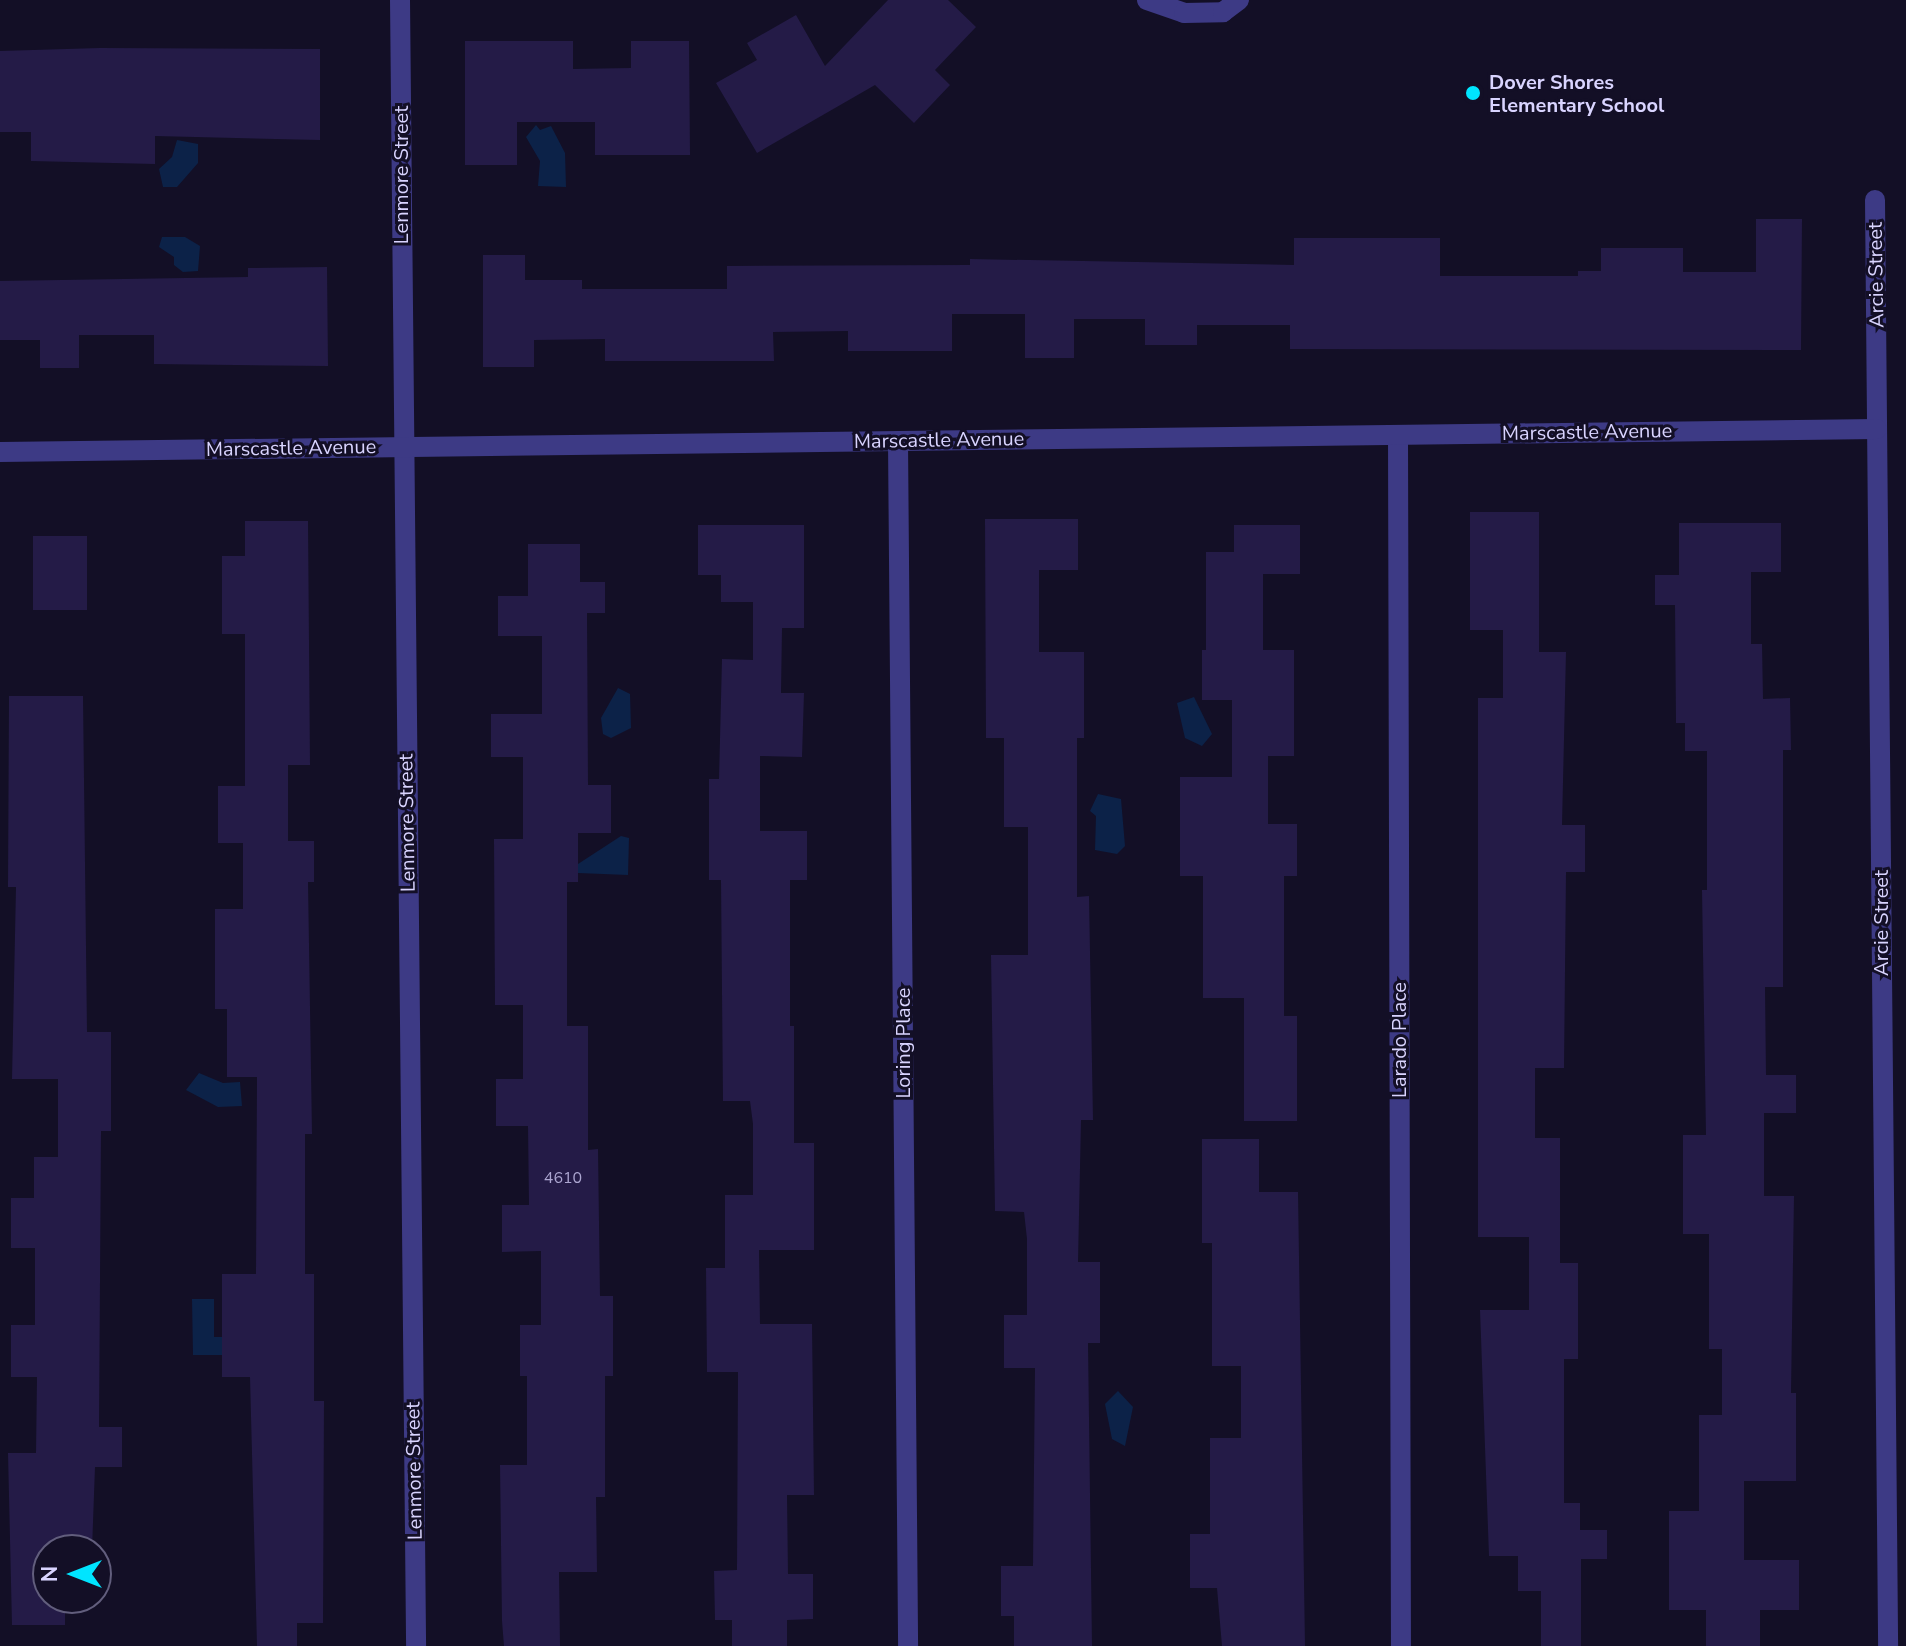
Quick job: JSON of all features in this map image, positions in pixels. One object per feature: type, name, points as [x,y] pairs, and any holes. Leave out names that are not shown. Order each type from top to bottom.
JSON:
[{"type":"street","name":"Lenmore Street","points":[[400,0],[416,1646]]},
{"type":"street","points":[[1147,0],[1184,13],[1223,12],[1239,0]]},
{"type":"street","name":"Arcie Street","points":[[1875,200],[1888,1646]]},
{"type":"street","name":"Marscastle Avenue","points":[[0,452],[1877,429]]},
{"type":"street","name":"Larado Place","points":[[1398,435],[1401,1646]]},
{"type":"street","name":"Loring Place","points":[[898,441],[908,1646]]},
{"type":"water","points":[[536,125],[540,130],[551,126],[565,153],[566,187],[538,186],[540,161],[526,137]]},
{"type":"water","points":[[177,140],[198,144],[198,163],[177,187],[163,187],[159,169],[172,157]]},
{"type":"water","points":[[162,237],[185,237],[200,246],[198,271],[183,272],[174,265],[174,257],[159,247]]},
{"type":"water","points":[[618,688],[630,694],[631,728],[611,738],[603,734],[601,718]]},
{"type":"water","points":[[1194,697],[1212,734],[1202,746],[1185,738],[1177,703]]},
{"type":"water","points":[[1098,794],[1121,799],[1125,846],[1117,854],[1095,850],[1096,816],[1090,811]]},
{"type":"water","points":[[621,836],[629,838],[628,875],[578,873],[578,864]]},
{"type":"water","points":[[199,1073],[223,1083],[240,1082],[242,1106],[218,1107],[186,1090]]},
{"type":"water","points":[[192,1299],[214,1299],[214,1337],[222,1337],[222,1355],[193,1355]]},
{"type":"water","points":[[1118,1391],[1133,1407],[1125,1446],[1112,1439],[1105,1404]]},
{"type":"building","points":[[888,0],[948,0],[976,27],[935,70],[950,85],[914,123],[875,85],[757,153],[716,83],[757,60],[747,43],[796,15],[825,66]]},
{"type":"building","points":[[465,41],[573,41],[573,69],[631,68],[631,41],[689,41],[690,155],[595,155],[595,122],[517,122],[517,165],[465,165]]},
{"type":"building","points":[[320,49],[320,140],[155,136],[155,164],[31,161],[31,132],[0,132],[0,51]]},
{"type":"building","points":[[1756,219],[1802,219],[1801,350],[1290,349],[1290,325],[1197,325],[1197,345],[1145,345],[1145,319],[1074,319],[1074,358],[1025,358],[1025,314],[952,314],[952,351],[848,351],[848,331],[773,332],[774,361],[605,361],[605,339],[534,340],[534,367],[483,367],[483,255],[525,255],[525,280],[582,280],[582,289],[727,289],[727,266],[970,265],[970,259],[1294,265],[1294,238],[1440,238],[1440,276],[1578,276],[1578,271],[1601,271],[1601,248],[1683,248],[1683,272],[1756,272]]},
{"type":"building","points":[[327,267],[328,366],[154,364],[154,335],[79,335],[79,368],[40,368],[40,340],[0,340],[0,281],[248,277],[248,268]]},
{"type":"building","points":[[1470,512],[1539,512],[1539,652],[1566,652],[1562,825],[1585,825],[1585,872],[1566,872],[1564,1068],[1535,1068],[1535,1138],[1560,1138],[1560,1263],[1578,1263],[1578,1359],[1564,1359],[1564,1503],[1580,1503],[1580,1530],[1607,1530],[1607,1559],[1581,1559],[1581,1646],[1541,1646],[1541,1591],[1518,1591],[1518,1556],[1489,1556],[1480,1310],[1529,1310],[1529,1237],[1478,1237],[1478,698],[1503,698],[1503,630],[1470,630]]},
{"type":"building","points":[[985,519],[1078,519],[1078,570],[1039,570],[1039,652],[1084,652],[1084,738],[1077,738],[1077,897],[1089,896],[1093,1120],[1081,1120],[1078,1262],[1100,1262],[1100,1343],[1088,1343],[1092,1646],[1014,1646],[1014,1616],[1001,1616],[1001,1566],[1033,1566],[1035,1368],[1004,1368],[1004,1315],[1027,1315],[1027,1239],[1024,1212],[995,1211],[991,955],[1028,955],[1028,827],[1004,827],[1004,738],[986,738]]},
{"type":"building","points":[[245,521],[308,521],[310,765],[288,765],[288,841],[314,841],[314,882],[308,882],[312,1134],[305,1134],[305,1274],[314,1274],[314,1401],[324,1401],[323,1623],[297,1623],[297,1646],[257,1646],[250,1377],[222,1377],[222,1274],[256,1274],[257,1077],[227,1077],[227,1009],[215,1009],[215,909],[243,909],[243,843],[218,843],[218,786],[245,786],[245,634],[222,634],[222,556],[245,556]]},
{"type":"building","points":[[1679,523],[1781,523],[1781,572],[1751,572],[1751,644],[1762,644],[1763,699],[1790,698],[1791,750],[1783,750],[1783,987],[1765,987],[1766,1075],[1796,1075],[1796,1113],[1764,1113],[1764,1196],[1794,1196],[1791,1393],[1796,1393],[1796,1481],[1744,1481],[1744,1560],[1799,1560],[1799,1610],[1760,1610],[1760,1646],[1706,1646],[1706,1610],[1669,1610],[1669,1511],[1699,1511],[1699,1415],[1722,1415],[1722,1349],[1709,1349],[1709,1234],[1683,1234],[1683,1135],[1706,1135],[1702,890],[1707,890],[1707,751],[1685,751],[1685,723],[1676,723],[1675,605],[1655,605],[1655,575],[1679,575]]},
{"type":"building","points":[[698,525],[804,525],[804,628],[782,628],[781,693],[804,693],[802,757],[760,756],[760,831],[807,831],[807,880],[790,880],[790,1026],[794,1026],[794,1143],[814,1143],[814,1250],[759,1250],[760,1324],[812,1324],[814,1495],[787,1495],[788,1574],[813,1574],[813,1619],[787,1620],[787,1646],[732,1646],[732,1620],[715,1620],[714,1571],[737,1570],[738,1372],[707,1372],[706,1268],[725,1268],[725,1195],[753,1195],[753,1124],[750,1101],[723,1101],[721,880],[709,880],[709,779],[719,779],[722,659],[753,660],[753,602],[721,602],[721,575],[698,575]]},
{"type":"building","points":[[1234,525],[1300,525],[1300,574],[1263,574],[1263,650],[1294,650],[1294,756],[1268,756],[1268,824],[1297,824],[1297,876],[1284,876],[1284,1016],[1297,1016],[1297,1121],[1244,1121],[1244,998],[1203,998],[1203,876],[1180,876],[1180,777],[1232,777],[1232,700],[1202,700],[1202,650],[1206,650],[1206,552],[1234,552]]},
{"type":"building","points":[[33,536],[87,536],[87,610],[33,610]]},
{"type":"building","points":[[528,544],[580,544],[580,582],[605,582],[605,613],[587,613],[588,785],[611,785],[611,833],[578,833],[578,882],[567,882],[567,1026],[588,1026],[588,1150],[598,1149],[600,1296],[613,1296],[613,1376],[605,1376],[605,1497],[596,1497],[597,1572],[559,1572],[560,1646],[504,1646],[502,1621],[500,1465],[527,1465],[527,1376],[520,1376],[520,1325],[541,1325],[541,1251],[502,1252],[502,1205],[529,1205],[528,1126],[496,1126],[496,1079],[523,1079],[523,1005],[495,1005],[494,839],[523,839],[523,757],[491,757],[491,714],[542,714],[542,636],[498,636],[498,596],[528,596]]},
{"type":"building","points":[[9,696],[83,696],[87,1032],[111,1032],[111,1131],[101,1131],[99,1427],[122,1427],[122,1467],[95,1467],[93,1534],[32,1534],[32,1614],[65,1614],[65,1625],[12,1625],[8,1453],[36,1453],[37,1377],[11,1377],[11,1325],[35,1325],[35,1248],[11,1248],[11,1198],[34,1198],[34,1157],[58,1157],[58,1079],[12,1079],[16,887],[8,887]]},
{"type":"building","points":[[1202,1139],[1259,1139],[1259,1192],[1298,1192],[1305,1646],[1222,1646],[1217,1588],[1190,1588],[1190,1534],[1210,1534],[1210,1438],[1241,1438],[1241,1366],[1212,1366],[1212,1243],[1202,1243]]},
{"type":"place","name":"Dover Shores Elementary School","points":[[1473,93]]}]
